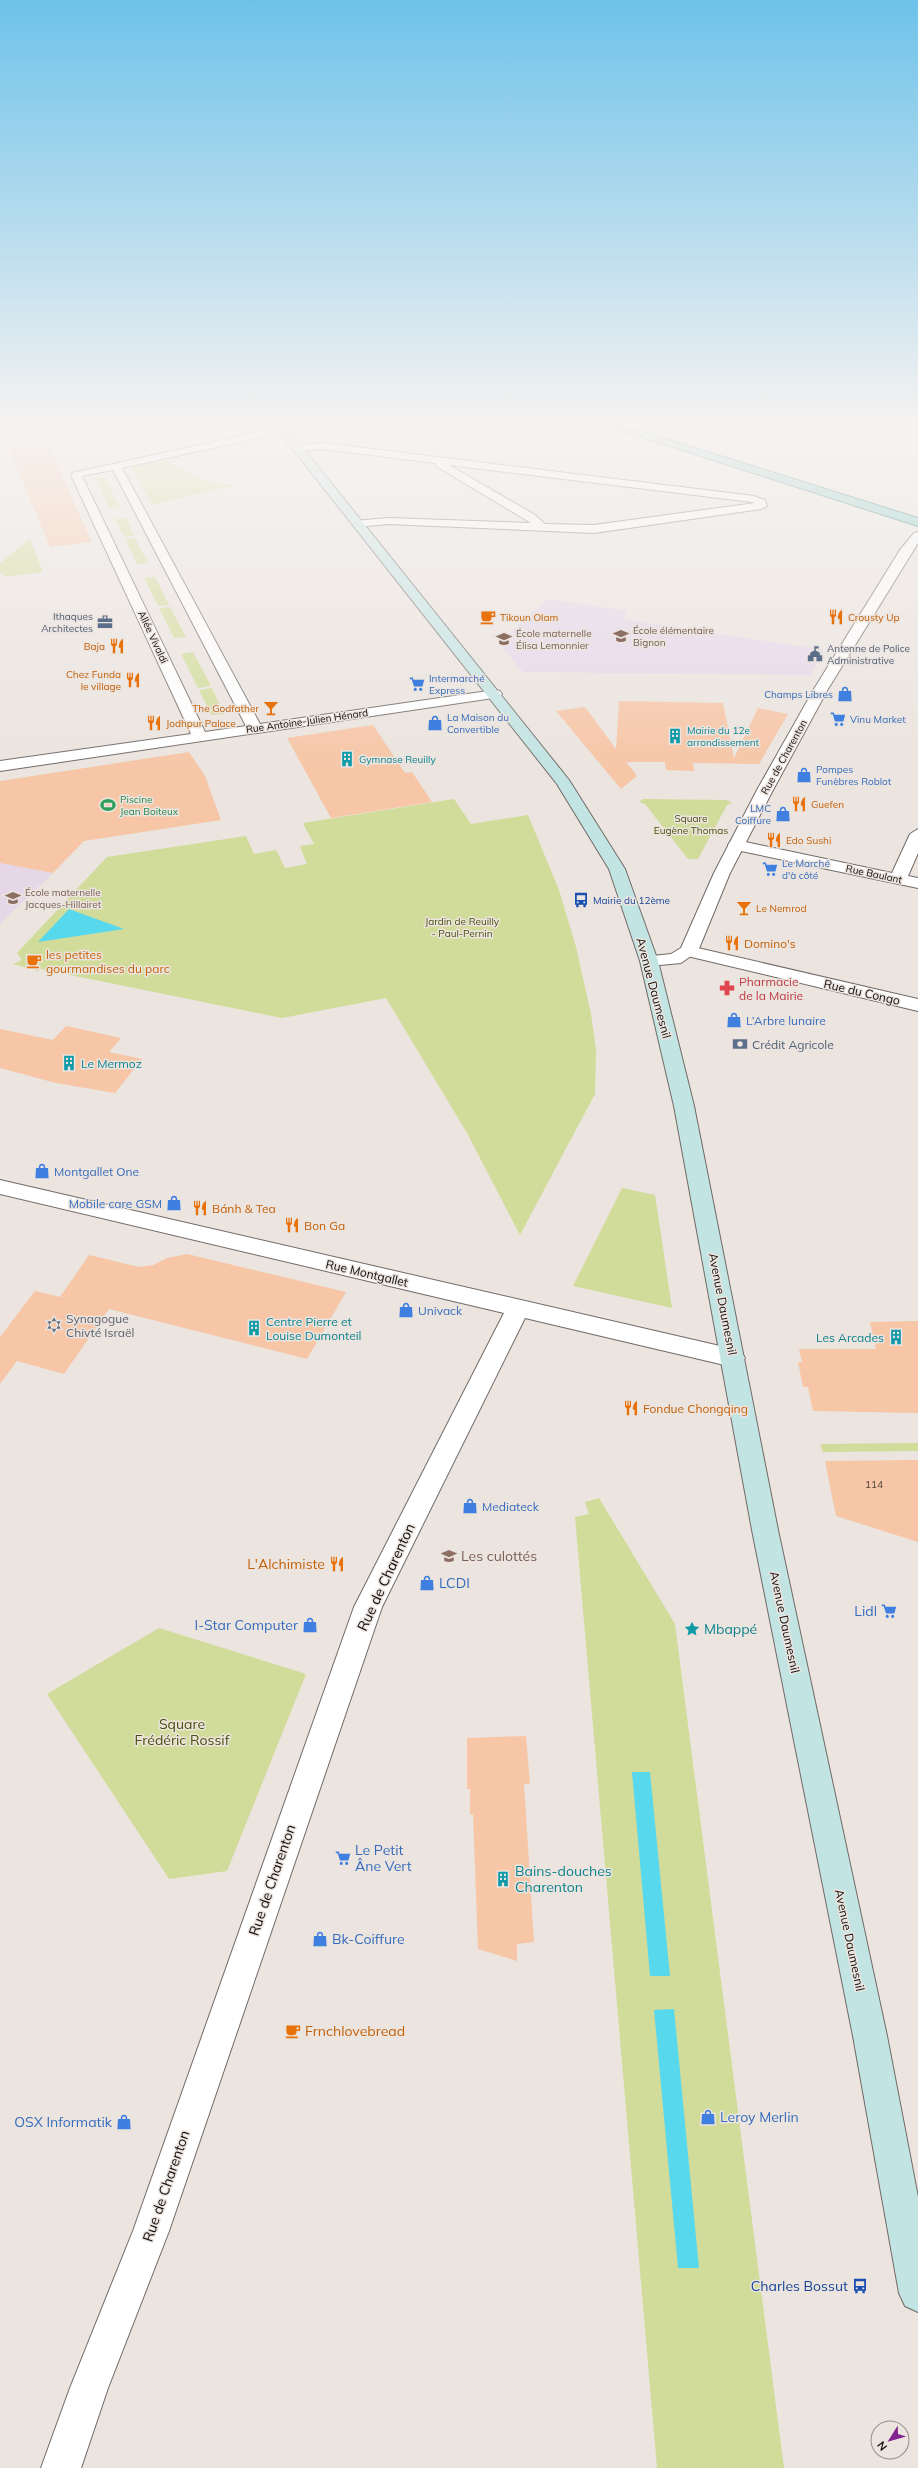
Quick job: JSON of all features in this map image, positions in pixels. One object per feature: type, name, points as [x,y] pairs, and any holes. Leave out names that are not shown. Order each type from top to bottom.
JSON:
[{"type":"main road","name":"Avenue Daumesnil","points":[[371,539],[564,783],[616,869],[649,961],[684,1106],[765,1530],[913,2246],[918,2293]]},
{"type":"street","name":"Allée Vivaldi","points":[[106,539],[200,737]]},
{"type":"street","points":[[155,539],[255,729]]},
{"type":"street","name":"Rue de Charenton","points":[[689,951],[736,845],[821,689],[904,554],[916,539]]},
{"type":"street","name":"Rue Antoine-Julien Hénard","points":[[0,766],[495,694]]},
{"type":"street","points":[[898,879],[918,834]]},
{"type":"street","name":"Rue Baulant","points":[[736,845],[918,883]]},
{"type":"street","points":[[649,961],[675,959],[689,951]]},
{"type":"street","name":"Rue du Congo","points":[[689,951],[918,1005]]},
{"type":"street","name":"Rue Montgallet","points":[[0,1187],[733,1358]]},
{"type":"street","name":"Rue de Charenton","points":[[61,2468],[151,2230],[368,1607],[519,1307]]},
{"type":"shaded area","name":"École élémentaire Bignon","points":[[547,599],[628,611],[623,619],[824,650],[810,675],[523,672],[499,643]]},
{"type":"shaded area","name":"École maternelle Jacques-Hillairet","points":[[0,863],[53,873],[0,923]]},
{"type":"green space","points":[[30,539],[43,572],[5,577],[0,573],[0,563]]},
{"type":"green space","points":[[125,539],[136,539],[148,563],[137,564]]},
{"type":"green space","points":[[155,577],[169,605],[158,606],[144,578]]},
{"type":"green space","points":[[170,607],[186,637],[174,638],[159,608]]},
{"type":"green space","points":[[193,652],[211,686],[198,688],[181,654]]},
{"type":"green space","points":[[212,688],[224,714],[211,715],[199,690]]},
{"type":"green space","name":"Jardin de Reuilly - Paul-Pernin","points":[[454,799],[471,824],[528,815],[559,890],[576,947],[591,1014],[596,1050],[595,1094],[520,1235],[467,1133],[386,998],[282,1018],[41,969],[38,971],[13,964],[22,960],[17,953],[107,857],[246,836],[254,854],[276,850],[285,868],[307,864],[300,846],[314,844],[303,823]]},
{"type":"green space","name":"Square Eugène Thomas","points":[[643,799],[727,800],[732,803],[727,805],[698,859],[688,859],[645,804],[639,802]]},
{"type":"green space","points":[[622,1188],[655,1195],[672,1308],[573,1286]]},
{"type":"green space","points":[[918,1443],[918,1451],[823,1452],[820,1444]]},
{"type":"green space","points":[[599,1498],[675,1624],[784,2468],[657,2468],[575,1517],[589,1514],[585,1502]]},
{"type":"green space","name":"Square Frédéric Rossif","points":[[159,1628],[306,1674],[227,1871],[169,1879],[47,1694]]},
{"type":"water","points":[[69,909],[124,929],[38,942]]},
{"type":"water","points":[[632,1772],[650,1772],[670,1976],[650,1976]]},
{"type":"water","points":[[674,2009],[699,2268],[678,2268],[654,2010]]},
{"type":"building","points":[[47,539],[91,539],[92,542],[50,547]]},
{"type":"building","name":"Mairie du 12e arrondissement","points":[[619,701],[723,703],[734,758],[758,708],[788,714],[759,764],[693,763],[694,771],[666,770],[665,762],[626,762],[637,776],[621,789],[556,711],[585,707],[616,749]]},
{"type":"building","name":"Gymnase Reuilly","points":[[373,725],[405,773],[412,772],[432,802],[331,818],[287,738]]},
{"type":"building","name":"Piscine Jean Boiteux","points":[[189,752],[205,776],[221,820],[84,841],[53,873],[0,863],[0,781]]},
{"type":"building","name":"Le Mermoz","points":[[66,1026],[121,1038],[109,1052],[142,1059],[115,1093],[56,1083],[0,1068],[0,1029],[53,1040]]},
{"type":"building","name":"Centre Pierre et Louise Dumonteil","points":[[187,1254],[346,1292],[307,1359],[109,1309],[64,1374],[17,1361],[0,1384],[0,1337],[35,1291],[60,1297],[89,1255],[139,1267],[153,1265],[167,1258]]},
{"type":"building","name":"Les Arcades","points":[[918,1321],[918,1413],[813,1411],[808,1387],[803,1387],[798,1362],[802,1362],[799,1349],[876,1349],[870,1322]]},
{"type":"building","points":[[918,1460],[918,1542],[836,1516],[825,1461]]},
{"type":"building","name":"Bains-douches Charenton","points":[[526,1736],[530,1784],[524,1784],[534,1942],[517,1944],[517,1961],[478,1949],[473,1814],[470,1815],[470,1789],[467,1789],[467,1738]]},
{"type":"place","name":"Tikoun Olam","points":[[488,617]]},
{"type":"place","name":"Crousty Up","points":[[836,617]]},
{"type":"place","name":"Ithaques Architectes","points":[[105,622]]},
{"type":"place","name":"École élémentaire Bignon","points":[[621,636]]},
{"type":"place","name":"École maternelle Élisa Lemonnier","points":[[504,639]]},
{"type":"place","name":"Baja","points":[[117,646]]},
{"type":"place","name":"Antenne de Police Administrative","points":[[815,654]]},
{"type":"place","name":"Chez Funda le village","points":[[133,680]]},
{"type":"place","name":"Intermarché Express","points":[[417,684]]},
{"type":"place","name":"Champs Libres","points":[[845,694]]},
{"type":"place","name":"The Godfather","points":[[271,708]]},
{"type":"place","name":"Vinu Market","points":[[838,719]]},
{"type":"place","name":"Jodhpur Palace","points":[[154,723]]},
{"type":"place","name":"La Maison du Convertible","points":[[435,723]]},
{"type":"place","name":"Mairie du 12e arrondissement","points":[[675,736]]},
{"type":"place","name":"Gymnase Reuilly","points":[[347,759]]},
{"type":"place","name":"Pompes Funèbres Roblot","points":[[804,775]]},
{"type":"place","name":"Guefen","points":[[799,804]]},
{"type":"place","name":"Piscine Jean Boiteux","points":[[108,805]]},
{"type":"place","name":"LMC Coiffure","points":[[783,814]]},
{"type":"place","name":"Edo Sushi","points":[[774,840]]},
{"type":"place","name":"Le Marché d'à côté","points":[[770,869]]},
{"type":"place","name":"École maternelle Jacques-Hillairet","points":[[13,898]]},
{"type":"place","name":"Mairie du 12ème","points":[[581,900]]},
{"type":"place","name":"Le Nemrod","points":[[744,908]]},
{"type":"place","name":"Domino's","points":[[732,943]]},
{"type":"place","name":"les petites gourmandises du parc","points":[[34,961]]},
{"type":"place","name":"Pharmacie de la Mairie","points":[[727,988]]},
{"type":"place","name":"L’Arbre lunaire","points":[[734,1020]]},
{"type":"place","name":"Crédit Agricole","points":[[740,1044]]},
{"type":"place","name":"Le Mermoz","points":[[69,1063]]},
{"type":"place","name":"Montgallet One","points":[[42,1171]]},
{"type":"place","name":"Mobile care GSM","points":[[174,1203]]},
{"type":"place","name":"Bánh & Tea","points":[[200,1208]]},
{"type":"place","name":"Bon Ga","points":[[292,1225]]},
{"type":"place","name":"Univack","points":[[406,1310]]},
{"type":"place","name":"Synagogue Chivté Israël","points":[[54,1325]]},
{"type":"place","name":"Centre Pierre et Louise Dumonteil","points":[[254,1328]]},
{"type":"place","name":"Les Arcades","points":[[896,1337]]},
{"type":"place","name":"Fondue Chongqing","points":[[631,1408]]},
{"type":"place","name":"Mediateck","points":[[470,1506]]},
{"type":"place","name":"Les culottés","points":[[449,1556]]},
{"type":"place","name":"L'Alchimiste","points":[[337,1564]]},
{"type":"place","name":"LCDI","points":[[427,1583]]},
{"type":"place","name":"Lidl","points":[[889,1611]]},
{"type":"place","name":"I-Star Computer","points":[[310,1625]]},
{"type":"place","name":"Mbappé","points":[[692,1629]]},
{"type":"place","name":"Le Petit Âne Vert","points":[[343,1858]]},
{"type":"place","name":"Bains-douches Charenton","points":[[503,1879]]},
{"type":"place","name":"Bk-Coiffure","points":[[320,1939]]},
{"type":"place","name":"Frnchlovebread","points":[[293,2031]]},
{"type":"place","name":"Leroy Merlin","points":[[708,2117]]},
{"type":"place","name":"OSX Informatik","points":[[124,2122]]},
{"type":"place","name":"Charles Bossut","points":[[860,2286]]}]
